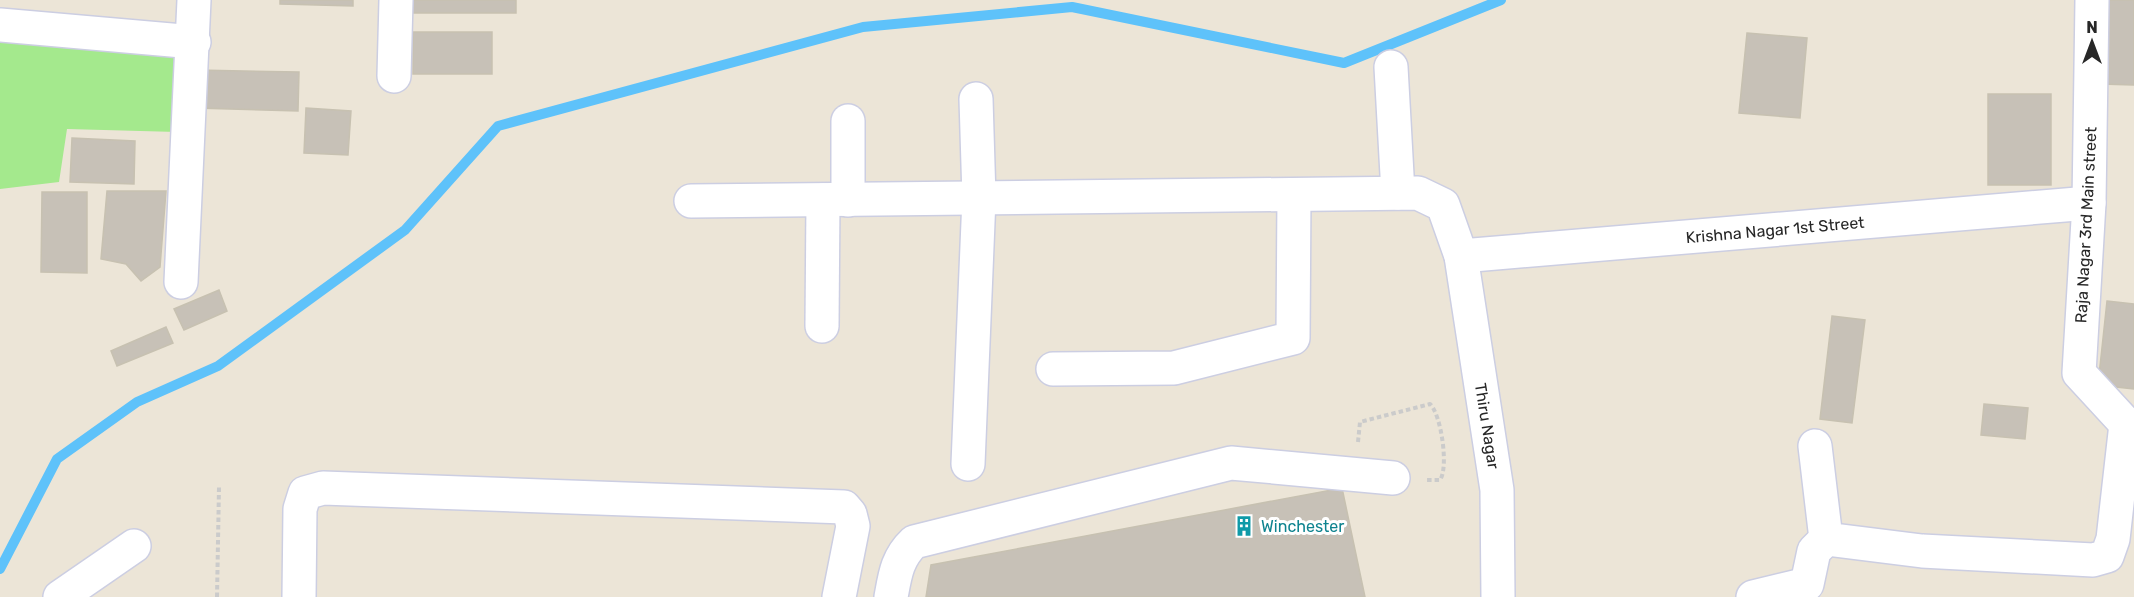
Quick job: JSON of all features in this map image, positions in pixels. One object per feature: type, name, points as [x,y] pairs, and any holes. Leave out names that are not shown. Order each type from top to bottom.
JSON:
[{"type":"street","points":[[181,282],[194,42],[194,0]]},
{"type":"street","points":[[394,75],[396,0]]},
{"type":"street","name":"Raja Nagar 3rd Main street","points":[[2092,0],[2089,203],[2079,373],[2130,425]]},
{"type":"street","points":[[0,25],[194,42]]},
{"type":"street","points":[[1390,67],[1398,193]]},
{"type":"street","points":[[968,464],[979,198],[976,99]]},
{"type":"street","points":[[822,326],[835,200],[848,121]]},
{"type":"street","name":"Thiru Nagar","points":[[691,201],[1418,193],[1443,205],[1461,256],[1497,490],[1498,597]]},
{"type":"street","points":[[1053,369],[1174,368],[1293,338],[1294,195]]},
{"type":"street","name":"Krishna Nagar 1st Street","points":[[1461,256],[2089,203]]},
{"type":"street","points":[[1826,539],[1934,551],[2093,560],[2107,556],[2113,539],[2130,425]]},
{"type":"street","points":[[1815,446],[1826,539]]},
{"type":"street","points":[[891,597],[897,566],[903,552],[914,542],[1231,463],[1355,472],[1393,478]]},
{"type":"street","points":[[299,597],[300,509],[305,493],[323,488],[844,507],[850,514],[853,525],[839,597]]},
{"type":"street","points":[[1753,597],[1807,585],[1814,551],[1826,539]]},
{"type":"street","points":[[60,597],[134,546]]},
{"type":"path","points":[[1355,472],[1360,422],[1430,404],[1437,413],[1444,474],[1440,480],[1435,481],[1393,478]]},
{"type":"path","points":[[217,597],[219,487]]},
{"type":"green space","points":[[0,38],[177,54],[177,132],[67,129],[59,182],[0,189]]},
{"type":"building","points":[[280,0],[353,0],[353,6],[280,4]]},
{"type":"building","points":[[412,0],[516,0],[516,13],[412,13]]},
{"type":"building","points":[[2102,0],[2134,0],[2134,85],[2100,84]]},
{"type":"building","points":[[413,32],[492,32],[492,74],[413,74]]},
{"type":"building","points":[[1747,33],[1807,38],[1800,118],[1739,113]]},
{"type":"building","points":[[196,70],[299,72],[298,111],[195,108]]},
{"type":"building","points":[[1988,94],[2051,94],[2051,185],[1988,185]]},
{"type":"building","points":[[306,108],[351,111],[348,155],[304,153]]},
{"type":"building","points":[[72,138],[135,141],[134,184],[70,182]]},
{"type":"building","points":[[107,191],[166,191],[160,267],[141,281],[126,264],[101,259]]},
{"type":"building","points":[[42,192],[87,192],[87,273],[41,272]]},
{"type":"building","points":[[219,290],[227,311],[184,330],[174,309]]},
{"type":"building","points":[[2107,301],[2134,304],[2134,389],[2098,385]]},
{"type":"building","points":[[1832,316],[1865,320],[1852,423],[1820,419]]},
{"type":"building","points":[[166,327],[173,343],[117,366],[111,351]]},
{"type":"building","points":[[1984,404],[2028,408],[2025,439],[1981,435]]},
{"type":"building","name":"Winchester","points":[[1342,488],[1365,597],[926,597],[931,565]]},
{"type":"waterway","points":[[0,569],[57,459],[137,402],[218,366],[405,230],[498,126],[863,27],[1072,7],[1344,63],[1501,0]]},
{"type":"place","name":"Winchester","points":[[1244,526]]}]
